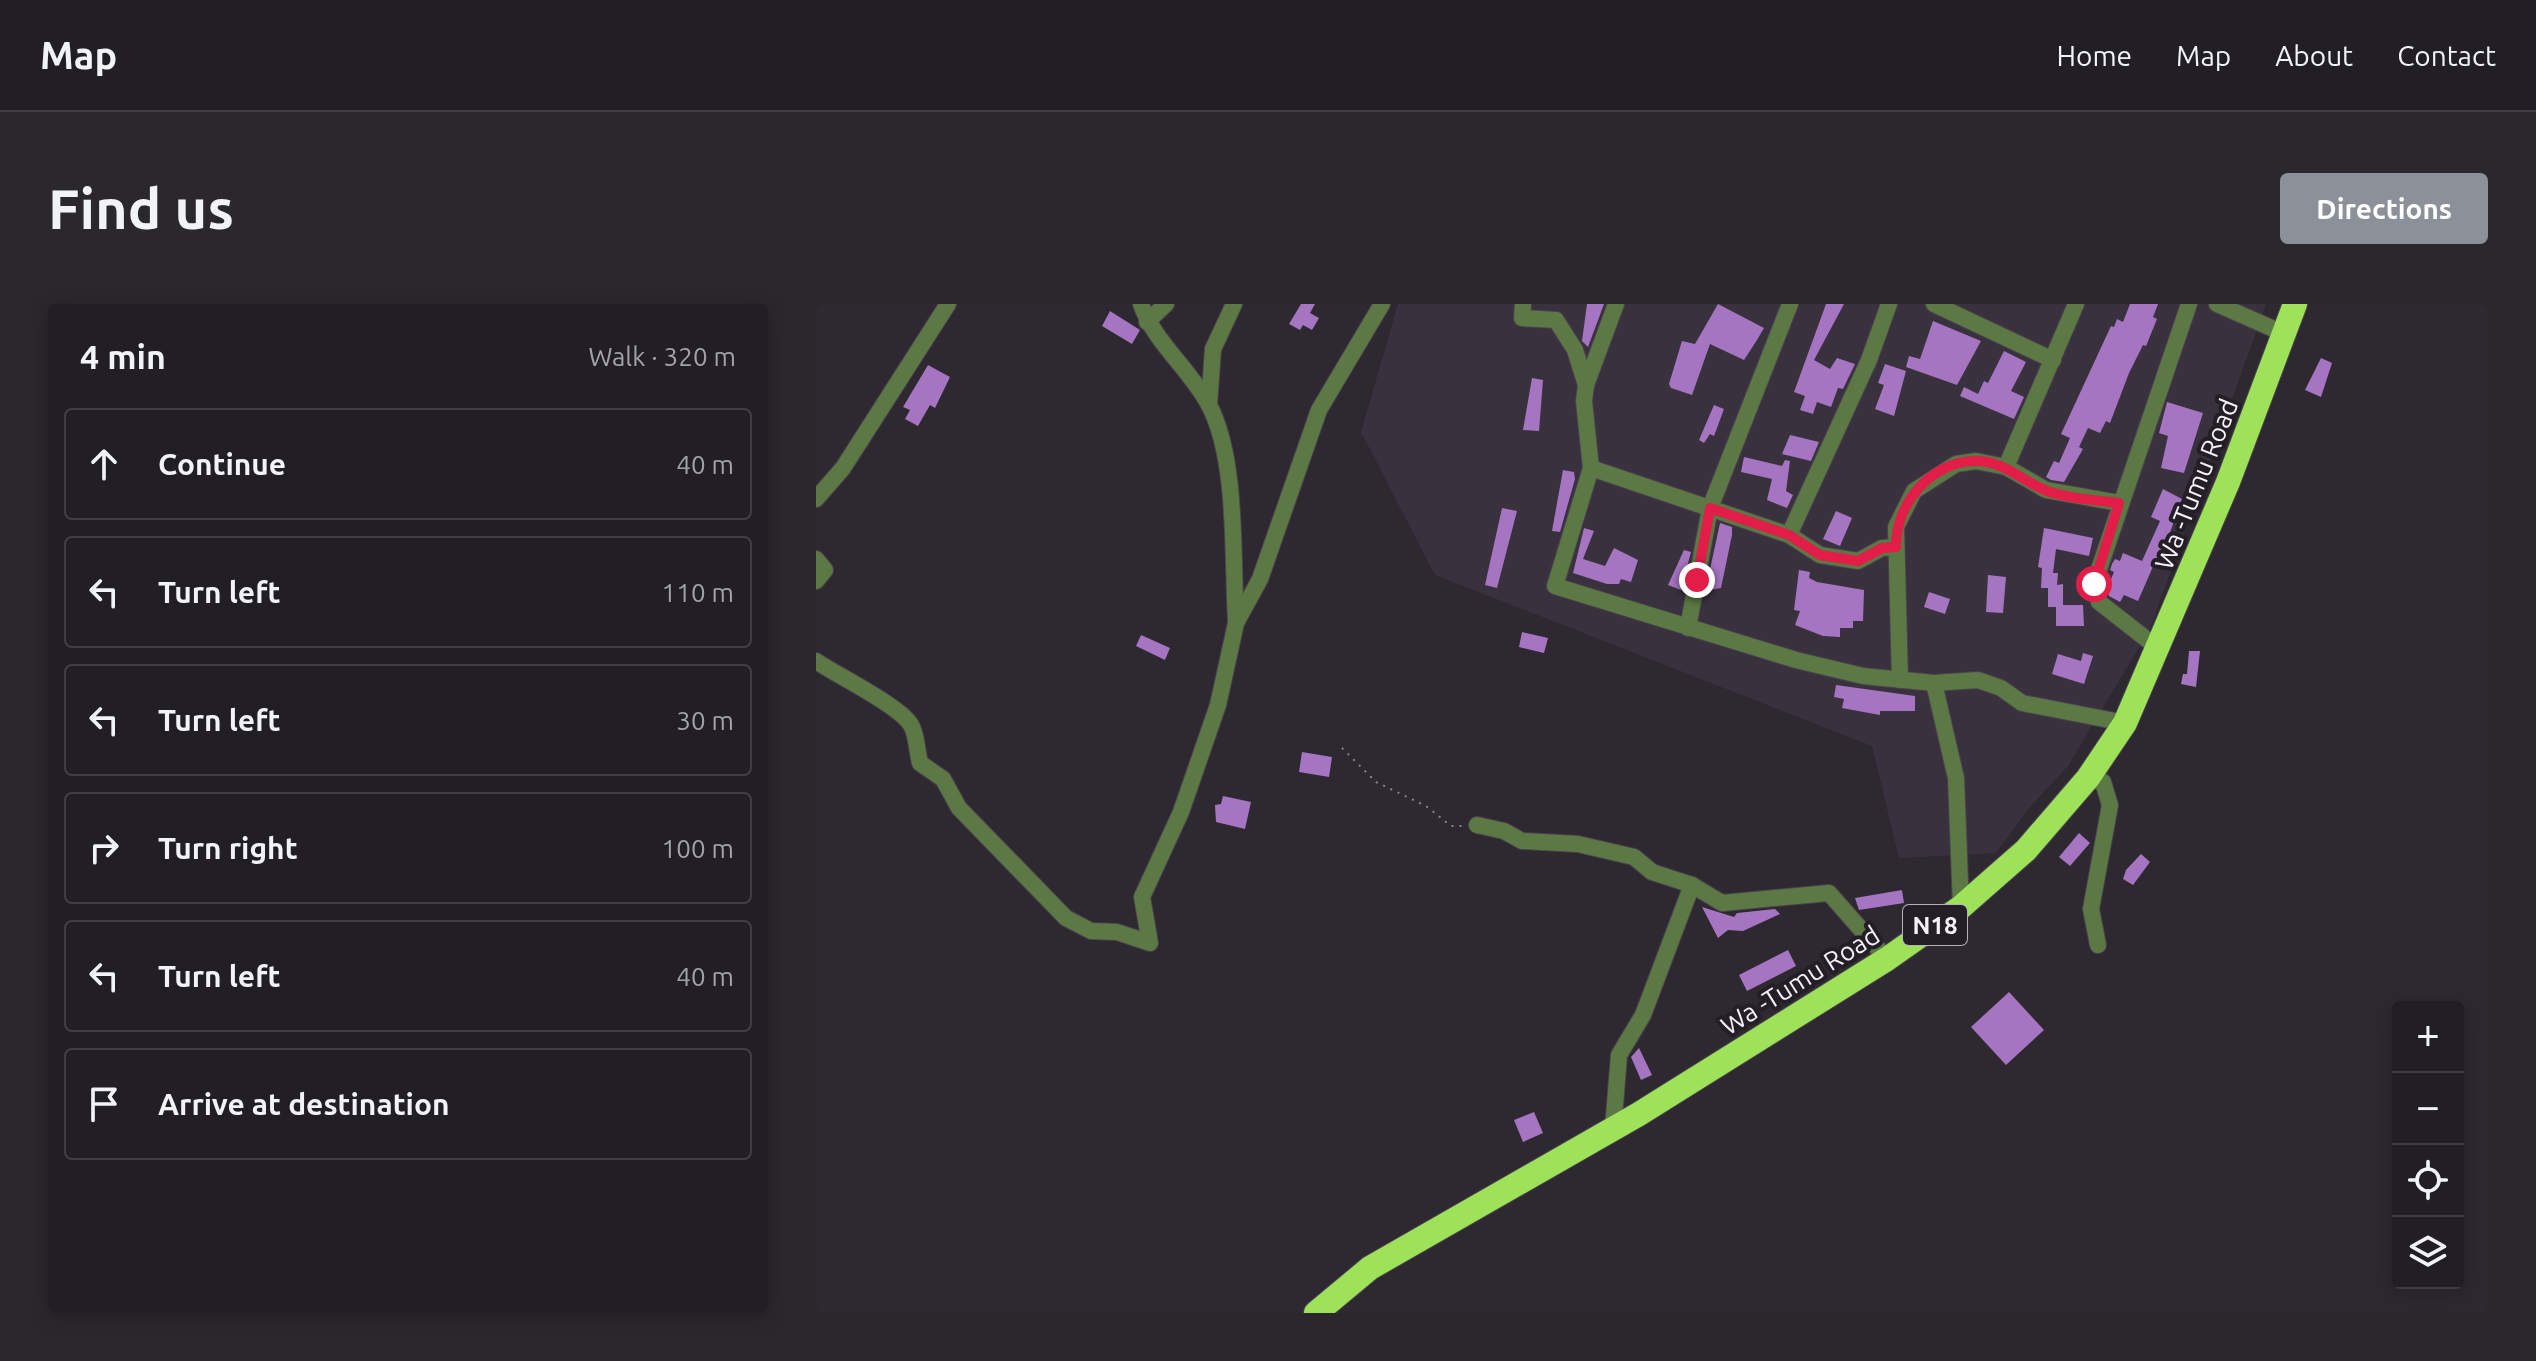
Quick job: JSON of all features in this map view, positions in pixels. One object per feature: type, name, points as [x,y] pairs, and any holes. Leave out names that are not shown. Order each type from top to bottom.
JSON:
[{"type":"highway","name":"Wa -Tumu Road","points":[[1316,1313],[1370,1268],[1613,1129],[1887,959],[1961,907],[2026,850],[2088,778],[2125,723],[2159,649],[2295,304]]},
{"type":"street","points":[[816,499],[843,468],[948,304]]},
{"type":"street","points":[[816,661],[862,691],[888,702],[911,726],[920,763],[943,779],[959,808],[1066,918],[1091,931],[1117,932],[1150,943],[1142,897],[1181,812],[1218,705],[1236,623],[1226,450],[1209,405],[1172,350],[1147,322],[1141,304]]},
{"type":"street","points":[[1147,322],[1166,304]]},
{"type":"street","points":[[1209,405],[1213,349],[1234,304]]},
{"type":"street","points":[[1236,623],[1260,579],[1319,410],[1382,304]]},
{"type":"street","points":[[1523,304],[1522,318],[1556,320],[1575,350],[1586,385]]},
{"type":"street","points":[[1616,304],[1586,385],[1584,401],[1591,468],[1555,586],[1796,660],[1863,676],[1934,683],[1987,682],[2022,703],[2125,723]]},
{"type":"street","points":[[1688,628],[1710,508],[1790,304]]},
{"type":"street","points":[[1789,535],[1869,360],[1889,304]]},
{"type":"street","points":[[1934,304],[2053,360]]},
{"type":"street","points":[[2006,467],[2076,304]]},
{"type":"street","points":[[2159,649],[2095,595],[2094,584],[2189,304]]},
{"type":"street","points":[[2217,304],[2245,309],[2285,334]]},
{"type":"street","points":[[1900,680],[1896,527],[1914,491],[1956,464],[1976,461],[2006,467],[2046,490],[2076,498],[2119,503]]},
{"type":"street","points":[[1591,468],[1789,535],[1820,555],[1858,561],[1882,548],[1896,547]]},
{"type":"street","points":[[816,559],[825,570],[816,581]]},
{"type":"street","points":[[1934,683],[1956,778],[1961,907]]},
{"type":"street","points":[[2088,778],[2103,782],[2110,805],[2091,909],[2098,945]]},
{"type":"street","points":[[1477,825],[1504,831],[1522,841],[1578,844],[1634,857],[1652,872],[1692,885],[1722,903],[1829,893],[1887,959]]},
{"type":"street","points":[[1613,1129],[1619,1055],[1643,1015],[1692,885]]},
{"type":"path","points":[[1342,748],[1376,782],[1426,806],[1451,826],[1477,825]]},
{"type":"shaded area","points":[[1398,304],[2266,304],[2150,629],[2068,766],[2028,809],[1996,853],[1899,858],[1872,746],[1435,575],[1361,432]]},
{"type":"building","points":[[1301,304],[1315,304],[1310,313],[1319,318],[1312,330],[1303,325],[1300,330],[1289,324]]},
{"type":"building","points":[[1587,304],[1604,304],[1588,347],[1582,341]]},
{"type":"building","points":[[1718,304],[1764,328],[1744,360],[1710,344],[1692,395],[1671,388],[1669,384],[1682,341],[1695,344]]},
{"type":"building","points":[[1826,304],[1844,304],[1814,360],[1830,369],[1837,358],[1855,364],[1843,389],[1838,388],[1831,407],[1817,402],[1813,414],[1800,410],[1805,396],[1794,392]]},
{"type":"building","points":[[2130,304],[2158,304],[2153,317],[2157,319],[2146,346],[2143,345],[2129,373],[2110,423],[2106,421],[2100,433],[2088,428],[2079,447],[2083,449],[2064,482],[2051,480],[2046,477],[2054,461],[2059,463],[2070,438],[2061,434],[2111,326],[2114,327],[2117,319],[2123,322]]},
{"type":"building","points":[[1110,311],[1140,330],[1132,344],[1102,326]]},
{"type":"building","points":[[1933,321],[1981,341],[1957,385],[1906,367],[1909,356],[1920,359]]},
{"type":"building","points":[[2004,351],[2026,362],[2011,391],[2024,397],[2014,419],[1960,396],[1964,387],[1978,394],[1984,381],[1988,383]]},
{"type":"building","points":[[2321,358],[2332,363],[2321,397],[2305,390]]},
{"type":"building","points":[[1885,364],[1906,371],[1894,416],[1875,409],[1884,385],[1878,383]]},
{"type":"building","points":[[928,365],[950,377],[935,408],[930,405],[918,426],[905,419],[910,410],[903,407]]},
{"type":"building","points":[[1532,378],[1543,380],[1539,431],[1523,430]]},
{"type":"building","points":[[2167,402],[2203,413],[2184,473],[2161,468],[2168,436],[2159,433]]},
{"type":"building","points":[[1714,405],[1724,409],[1714,436],[1710,434],[1704,443],[1699,440]]},
{"type":"building","points":[[1790,435],[1819,442],[1811,461],[1782,454]]},
{"type":"building","points":[[1744,457],[1782,466],[1785,460],[1790,461],[1786,491],[1793,495],[1787,508],[1767,500],[1772,479],[1741,472]]},
{"type":"building","points":[[1563,470],[1574,472],[1575,479],[1560,532],[1552,531]]},
{"type":"building","points":[[2163,489],[2182,499],[2167,541],[2170,543],[2163,557],[2158,555],[2138,601],[2124,595],[2120,602],[2109,596],[2107,589],[2114,572],[2110,570],[2112,564],[2115,559],[2120,561],[2123,553],[2142,561],[2160,521],[2151,517]]},
{"type":"building","points":[[1502,508],[1517,511],[1497,588],[1485,585]]},
{"type":"building","points":[[1836,511],[1852,518],[1840,546],[1823,539]]},
{"type":"building","points":[[1720,523],[1732,527],[1732,535],[1721,588],[1710,590],[1709,574]]},
{"type":"building","points":[[1584,528],[1594,531],[1583,559],[1605,566],[1614,548],[1638,560],[1631,582],[1621,579],[1619,584],[1607,584],[1573,573]]},
{"type":"building","points":[[2044,528],[2093,538],[2089,556],[2056,549],[2053,573],[2058,573],[2057,585],[2063,584],[2063,605],[2083,605],[2084,626],[2056,626],[2056,607],[2048,607],[2048,588],[2041,588],[2042,568],[2038,567]]},
{"type":"building","points":[[1684,550],[1691,552],[1681,590],[1668,585]]},
{"type":"building","points":[[1799,570],[1810,572],[1809,578],[1817,582],[1864,590],[1863,621],[1853,621],[1853,628],[1840,628],[1840,637],[1823,636],[1795,625],[1800,611],[1794,610]]},
{"type":"building","points":[[1988,575],[2006,577],[2003,613],[1986,612]]},
{"type":"building","points":[[1929,592],[1950,599],[1945,614],[1924,607]]},
{"type":"building","points":[[1522,632],[1548,638],[1544,653],[1519,647]]},
{"type":"building","points":[[1141,635],[1170,648],[1165,660],[1136,646]]},
{"type":"building","points":[[2189,651],[2200,651],[2196,687],[2181,684],[2183,674],[2187,674]]},
{"type":"building","points":[[2083,653],[2093,656],[2084,684],[2052,674],[2058,654],[2081,661]]},
{"type":"building","points":[[1836,685],[1915,696],[1915,711],[1880,711],[1880,715],[1842,708],[1844,699],[1834,697]]},
{"type":"building","points":[[1302,752],[1332,757],[1329,777],[1299,772]]},
{"type":"building","points":[[1223,796],[1251,802],[1245,829],[1216,822],[1215,805],[1221,804]]},
{"type":"building","points":[[2079,833],[2090,843],[2070,866],[2059,857]]},
{"type":"building","points":[[2141,854],[2150,862],[2133,885],[2123,879],[2126,870]]},
{"type":"building","points":[[1902,890],[1904,903],[1859,910],[1855,898]]},
{"type":"building","points":[[1702,907],[1734,917],[1737,913],[1775,909],[1780,914],[1743,931],[1728,930],[1718,938]]},
{"type":"building","points":[[1788,950],[1796,966],[1747,991],[1739,975]]},
{"type":"building","points":[[2009,992],[2044,1030],[2006,1065],[1971,1027]]},
{"type":"building","points":[[1639,1048],[1652,1075],[1641,1080],[1631,1057]]},
{"type":"building","points":[[1534,1112],[1543,1133],[1523,1142],[1514,1120]]},
{"type":"route","points":[[1697,580],[1710,508],[1789,535],[1820,555],[1858,561],[1882,548],[1896,547],[1896,527],[1914,491],[1956,464],[1976,461],[2006,467],[2046,490],[2076,498],[2119,503],[2094,584]]}]
